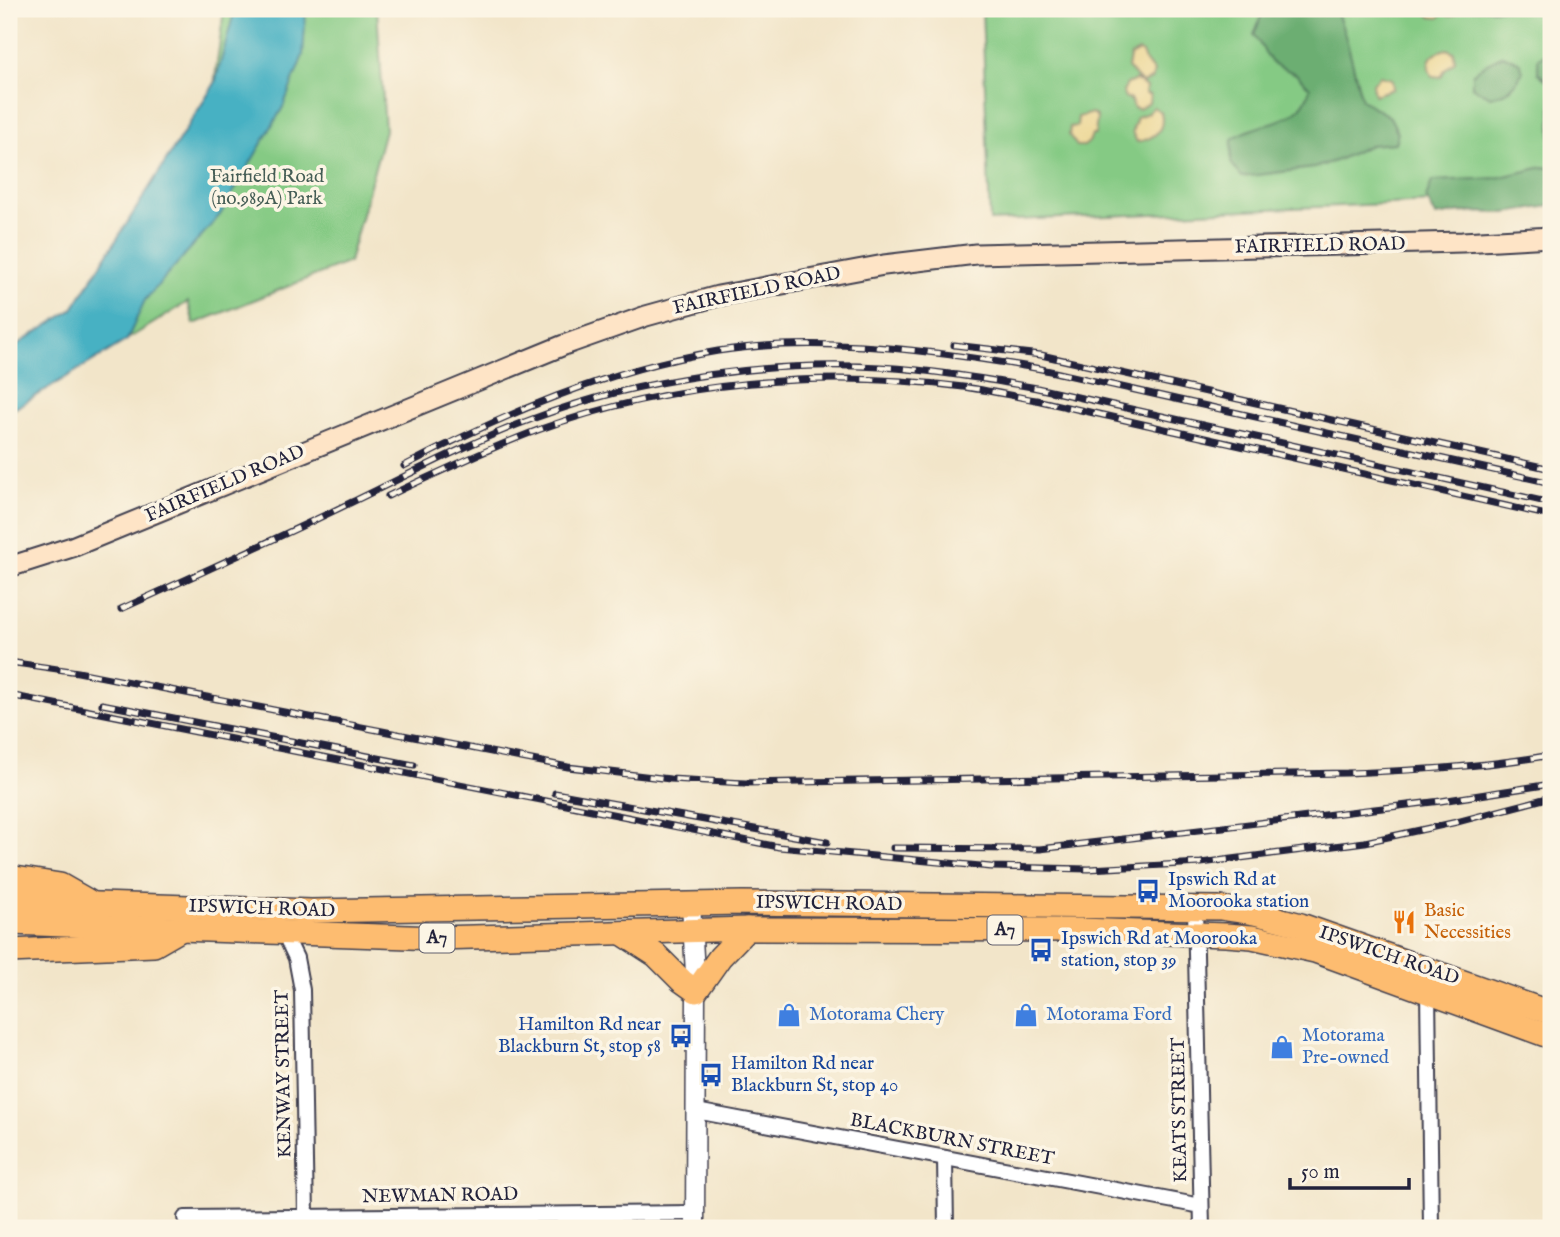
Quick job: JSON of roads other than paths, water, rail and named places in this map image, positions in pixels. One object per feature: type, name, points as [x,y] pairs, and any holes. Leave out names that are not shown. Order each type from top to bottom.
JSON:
[{"type":"highway","points":[[9,877],[60,885],[91,903]]},
{"type":"highway","name":"A7","points":[[9,901],[91,903]]},
{"type":"highway","name":"IPSWICH ROAD","points":[[91,903],[311,911],[691,904],[1221,908],[1255,913],[1301,925],[1551,1013]]},
{"type":"highway","name":"A7","points":[[9,923],[180,930]]},
{"type":"highway","points":[[622,933],[656,955],[696,991],[720,957],[747,929]]},
{"type":"highway","name":"IPSWICH ROAD","points":[[180,930],[437,938],[747,929],[1080,930],[1252,937],[1345,960],[1551,1037]]},
{"type":"highway","points":[[9,951],[154,945],[180,930]]},
{"type":"main road","name":"FAIRFIELD ROAD","points":[[9,567],[72,547],[564,345],[646,316],[751,289],[922,259],[976,254],[1462,243],[1551,237]]},
{"type":"street","points":[[691,904],[696,991],[696,1221]]},
{"type":"street","name":"KEATS STREET","points":[[1195,908],[1202,1228]]},
{"type":"street","name":"KENWAY STREET","points":[[284,933],[296,958],[302,990],[306,1217]]},
{"type":"street","points":[[1428,991],[1431,1228]]},
{"type":"street","name":"BLACKBURN STREET","points":[[696,1111],[1202,1206]]},
{"type":"street","points":[[945,1158],[946,1228]]},
{"type":"street","name":"NEWMAN ROAD","points":[[185,1218],[696,1221]]},
{"type":"water","points":[[235,9],[306,9],[303,55],[283,107],[220,215],[145,300],[127,340],[9,412],[9,350],[73,309],[215,83]]},
{"type":"railway","points":[[404,466],[517,412],[636,369],[718,351],[757,346],[838,345],[921,351],[1041,369],[1551,483]]},
{"type":"railway","points":[[954,345],[1041,355],[1551,469]]},
{"type":"railway","points":[[121,609],[465,447],[535,418],[618,392],[705,375],[750,370],[880,367],[998,381],[1551,503]]},
{"type":"railway","points":[[388,496],[481,453],[589,413],[641,400],[748,383],[856,379],[963,387],[1036,400],[1551,516]]},
{"type":"railway","points":[[9,662],[78,672],[568,767],[670,779],[745,783],[1347,773],[1475,765],[1551,755]]},
{"type":"railway","points":[[9,695],[779,847],[991,867],[1089,869],[1201,863],[1365,842],[1457,822],[1551,797]]},
{"type":"railway","points":[[102,704],[414,765]]},
{"type":"railway","points":[[893,848],[1040,849],[1441,801],[1551,784]]},
{"type":"railway","points":[[555,793],[827,842]]},
{"type":"place","name":"Ipswich Rd at Moorooka station","points":[[1148,891]]},
{"type":"place","name":"Basic Necessities","points":[[1404,922]]},
{"type":"place","name":"Ipswich Rd at Moorooka station, stop 39","points":[[1041,950]]},
{"type":"place","name":"Motorama Chery","points":[[789,1015]]},
{"type":"place","name":"Motorama Ford","points":[[1026,1015]]},
{"type":"place","name":"Hamilton Rd near Blackburn St, stop 58","points":[[681,1036]]},
{"type":"place","name":"Motorama Pre-owned","points":[[1282,1047]]},
{"type":"place","name":"Hamilton Rd near Blackburn St, stop 40","points":[[711,1075]]},
{"type":"park label","name":"Fairfield Road (no.989A) Park","points":[[267,188]]}]
